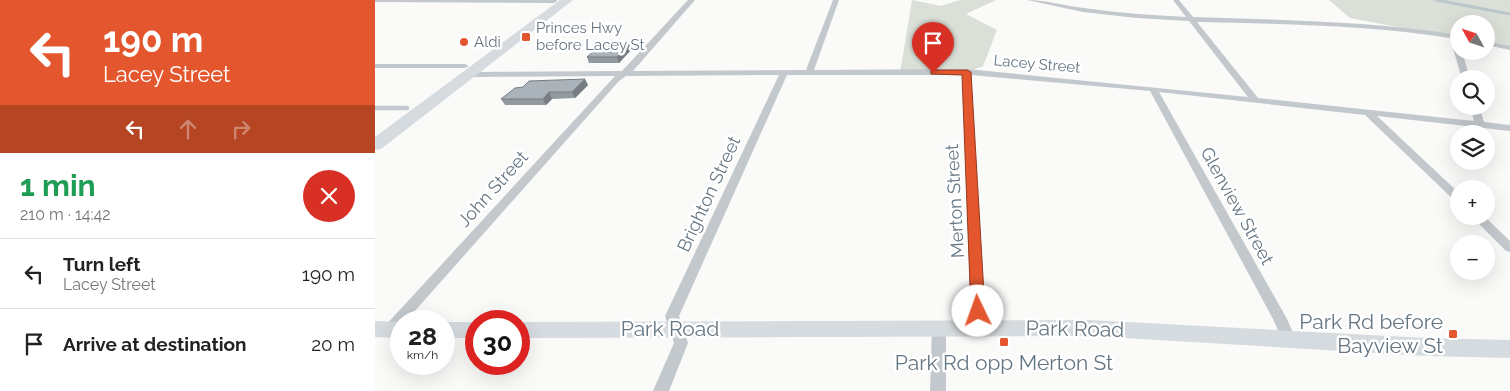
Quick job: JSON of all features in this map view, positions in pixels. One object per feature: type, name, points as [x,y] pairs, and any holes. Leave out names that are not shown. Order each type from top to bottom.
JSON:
[{"type":"highway","points":[[375,145],[467,70],[559,0]]},
{"type":"highway","points":[[375,132],[407,108],[467,70]]},
{"type":"main road","name":"Park Road","points":[[530,330],[1090,328],[1289,340],[1510,348]]},
{"type":"street","points":[[375,0],[559,0]]},
{"type":"street","name":"John Street","points":[[389,330],[609,86],[630,69],[692,0]]},
{"type":"street","points":[[809,73],[836,0]]},
{"type":"street","points":[[1030,0],[1098,13],[1193,20],[1353,24],[1408,28],[1450,36]]},
{"type":"street","points":[[1176,0],[1255,100]]},
{"type":"street","points":[[1495,45],[1510,48]]},
{"type":"street","name":"Lacey Street","points":[[375,66],[623,74],[967,72],[1153,89],[1510,128]]},
{"type":"street","name":"Merton Street","points":[[967,72],[978,328]]},
{"type":"street","name":"Brighton Street","points":[[661,391],[681,343],[672,316],[783,73]]},
{"type":"street","name":"Glenview Street","points":[[1153,89],[1280,320],[1289,340]]},
{"type":"street","points":[[1367,112],[1450,190]]},
{"type":"street","points":[[1477,115],[1480,124]]},
{"type":"street","points":[[1486,225],[1510,248]]},
{"type":"street","points":[[938,391],[939,328]]},
{"type":"lane","points":[[375,108],[407,108]]},
{"type":"shaded area","points":[[912,0],[941,6],[960,0],[996,0],[966,14],[997,30],[983,66],[967,72],[900,73]]},
{"type":"shaded area","points":[[1329,0],[1510,0],[1510,49],[1495,46],[1495,15],[1450,15],[1450,37],[1350,18]]},
{"type":"building","points":[[602,44],[629,44],[617,57],[587,57]]},
{"type":"building","points":[[585,79],[572,92],[549,92],[543,99],[501,99],[515,88],[523,87],[529,81]]},
{"type":"waterway","points":[[1436,0],[1510,14]]},
{"type":"place","name":"Princes Hwy before Lacey St","points":[[526,37]]},
{"type":"place","name":"Aldi","points":[[464,42]]},
{"type":"place","name":"Park Rd before Bayview St","points":[[1453,334]]},
{"type":"place","name":"Park Rd opp Merton St","points":[[1004,342]]},
{"type":"route","points":[[933,73],[967,72],[978,311]]}]
